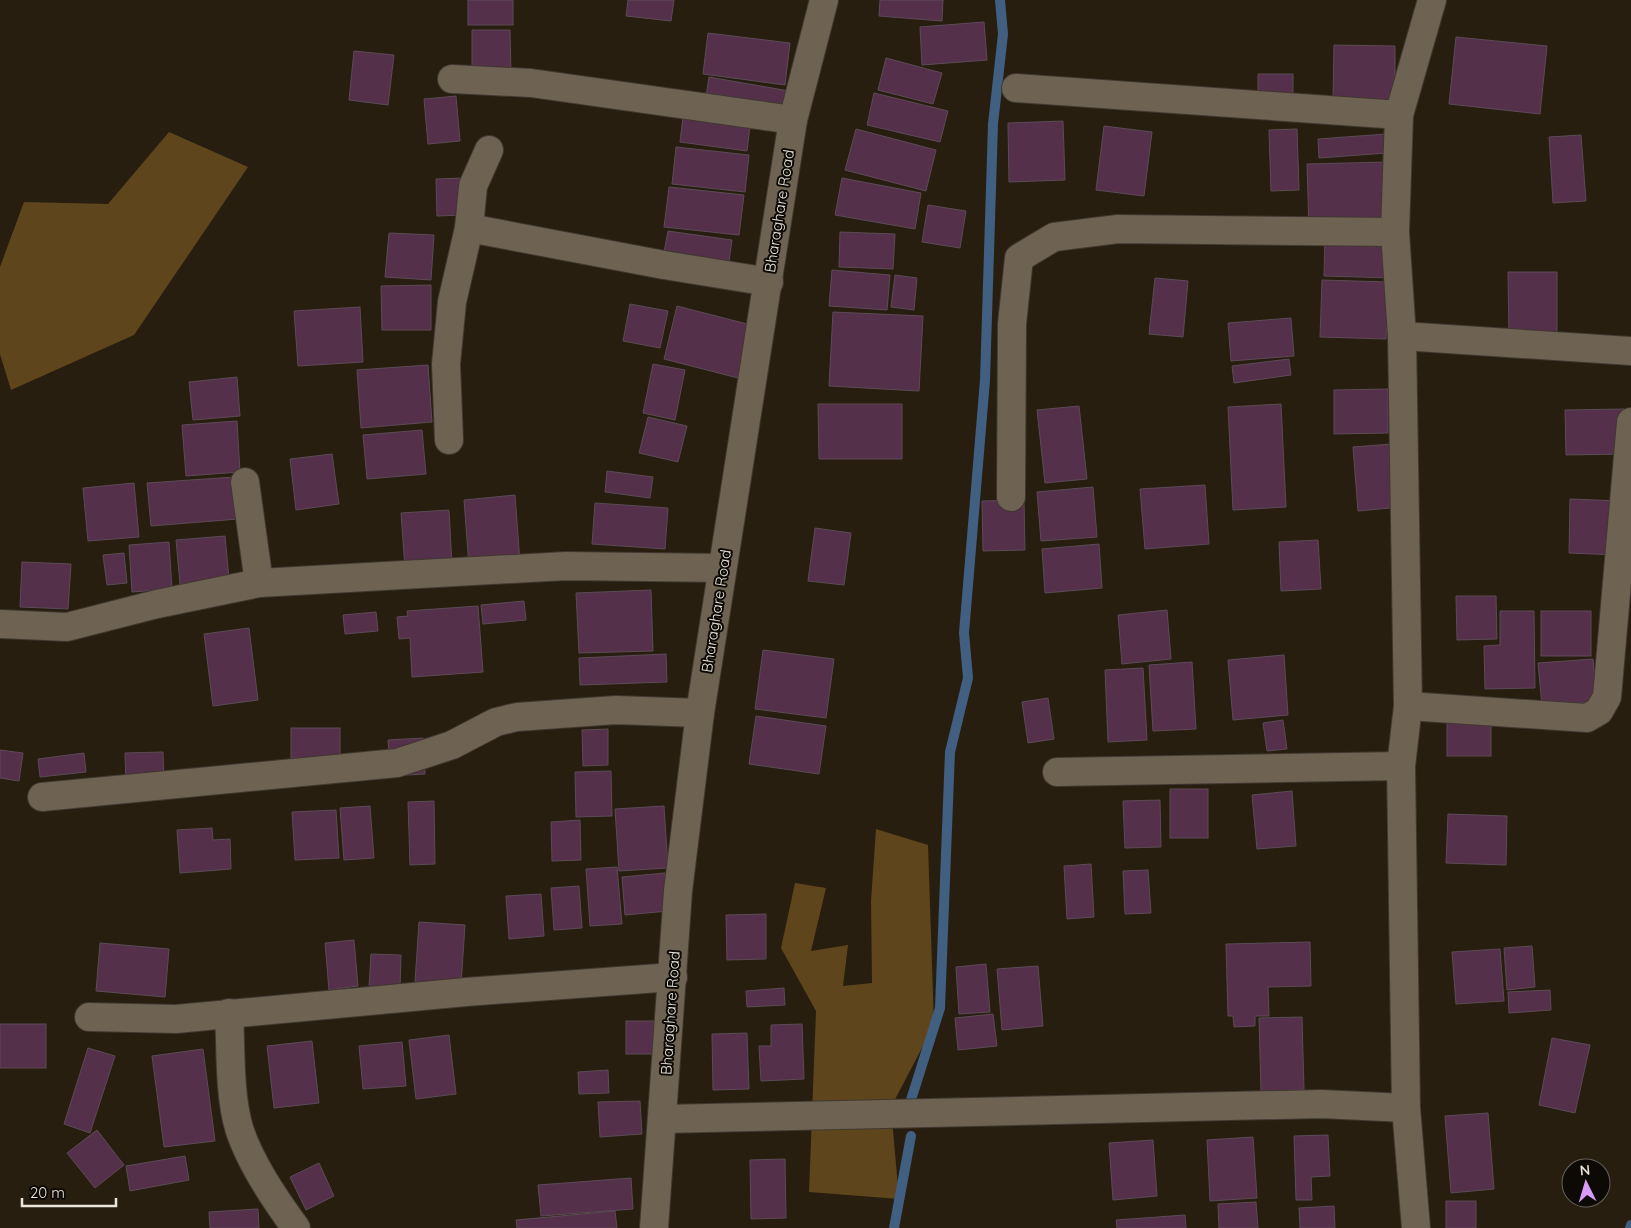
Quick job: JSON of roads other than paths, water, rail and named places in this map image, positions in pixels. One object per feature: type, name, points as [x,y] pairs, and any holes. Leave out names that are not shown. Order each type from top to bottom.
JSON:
[{"type":"street","name":"Bharaghare Road","points":[[654,1228],[678,890],[700,713],[793,120],[824,0]]},
{"type":"street","points":[[1416,1228],[1406,1108],[1401,766],[1408,706],[1402,336],[1395,232],[1398,115],[1432,0]]},
{"type":"street","points":[[452,79],[531,83],[793,120]]},
{"type":"street","points":[[1016,88],[1398,115]]},
{"type":"street","points":[[448,440],[446,364],[452,302],[469,228],[473,186],[489,150]]},
{"type":"street","points":[[469,228],[571,245],[664,265],[769,282]]},
{"type":"street","points":[[1011,497],[1012,324],[1019,258],[1054,237],[1118,229],[1395,232]]},
{"type":"street","points":[[1402,336],[1631,351]]},
{"type":"street","points":[[1408,706],[1587,718],[1599,711],[1606,697],[1631,422]]},
{"type":"street","points":[[245,482],[259,583]]},
{"type":"street","points":[[0,624],[67,627],[158,604],[259,583],[566,566],[722,568]]},
{"type":"street","points":[[42,798],[397,763],[452,745],[496,722],[517,717],[616,710],[700,713]]},
{"type":"street","points":[[1057,772],[1401,766]]},
{"type":"street","points":[[89,1017],[176,1018],[466,992],[673,977]]},
{"type":"street","points":[[229,1013],[239,1128],[253,1159],[296,1228]]},
{"type":"street","points":[[662,1119],[1321,1104],[1406,1108]]},
{"type":"waterway","points":[[910,1103],[940,1008],[950,752],[968,678],[964,633],[985,380],[993,124],[1003,34],[1000,0]]},
{"type":"waterway","points":[[894,1228],[911,1136]]}]
